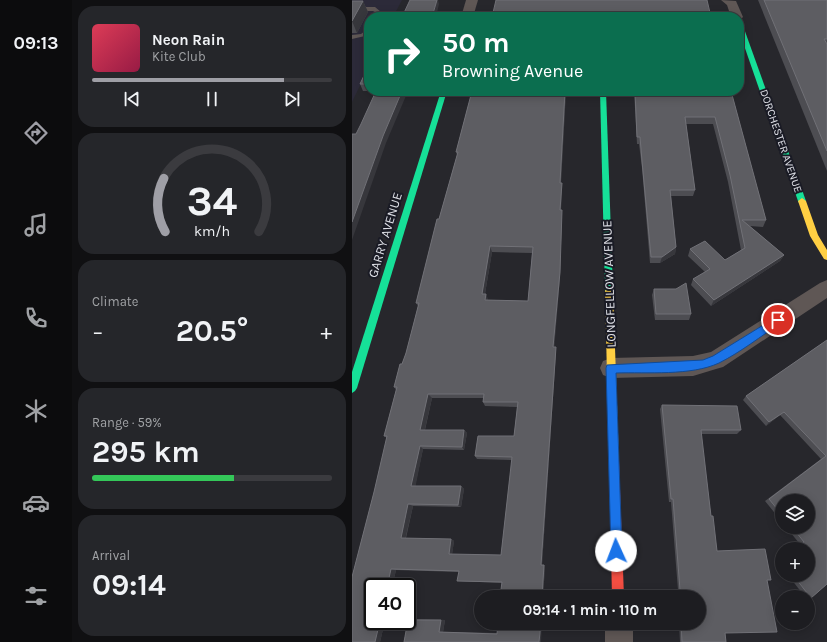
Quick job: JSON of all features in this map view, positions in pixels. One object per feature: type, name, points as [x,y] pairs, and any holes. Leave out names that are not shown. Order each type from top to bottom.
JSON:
[{"type":"street","points":[[468,12],[472,0]]},
{"type":"street","points":[[728,0],[733,6],[735,12]]},
{"type":"street","name":"DORCHESTER AVENUE","points":[[744,37],[814,236],[827,257]]},
{"type":"street","name":"GARRY AVENUE","points":[[352,388],[442,96]]},
{"type":"street","name":"LONGFELLOW AVENUE","points":[[603,96],[618,590]]},
{"type":"street","points":[[611,368],[693,366],[716,360],[827,288]]},
{"type":"street","points":[[619,630],[619,642]]},
{"type":"lane","points":[[352,9],[375,9],[378,12]]},
{"type":"lane","points":[[352,37],[364,35]]},
{"type":"shaded area","points":[[352,0],[402,0],[396,12],[364,12],[364,77],[352,102]]},
{"type":"building","points":[[410,0],[437,0],[433,12],[404,12]]},
{"type":"building","points":[[496,0],[707,0],[710,12],[493,12]]},
{"type":"building","points":[[764,0],[827,0],[827,39],[824,39],[827,44],[827,151]]},
{"type":"building","points":[[352,1],[363,1],[352,21]]},
{"type":"building","points":[[364,76],[364,84],[360,84]]},
{"type":"building","points":[[374,96],[400,96],[383,136],[352,222],[352,134],[356,134]]},
{"type":"building","points":[[471,96],[565,96],[560,183],[562,183],[560,210],[562,210],[560,272],[553,347],[556,347],[541,565],[544,565],[542,590],[501,590],[502,582],[457,581],[459,571],[391,569],[389,578],[364,578],[364,630],[378,630],[375,642],[352,642],[352,577],[387,436],[384,436],[397,387],[394,387],[400,364],[402,364],[406,353],[419,303],[416,303],[437,219],[439,219],[458,152],[456,152]],"holes":[[[490,246],[533,247],[528,301],[485,300],[486,294],[482,294]],[[428,394],[484,394],[483,402],[518,402],[514,436],[478,436],[475,456],[512,457],[501,555],[449,554],[451,539],[401,538],[408,504],[458,505],[461,486],[411,486],[420,446],[462,447],[464,430],[420,430]]]},
{"type":"building","points":[[635,96],[732,96],[766,220],[742,220],[784,255],[714,300],[693,279],[710,269],[690,249],[705,241],[725,260],[745,248],[730,175],[715,117],[685,117],[695,190],[670,190],[676,247],[662,257],[651,257],[640,137],[637,137]]},
{"type":"building","points":[[686,283],[691,314],[656,314],[654,289],[676,289]]},
{"type":"building","points":[[827,340],[827,584],[815,594],[815,590],[805,590],[798,582],[815,582],[815,542],[804,542],[798,534],[815,534],[815,494],[776,494],[826,456],[784,412],[769,422],[746,396]]},
{"type":"building","points":[[662,405],[737,406],[741,430],[701,430],[711,516],[713,516],[717,551],[765,549],[771,580],[767,580],[775,622],[775,630],[777,632],[725,633],[726,642],[682,642],[681,630],[706,630],[706,590],[680,590],[673,499],[671,499]]},
{"type":"building","points":[[775,494],[775,506],[769,499]]},
{"type":"building","points":[[416,620],[441,620],[439,632],[497,634],[497,630],[540,630],[539,642],[404,642],[406,630],[416,630]]},
{"type":"traffic: fast","points":[[744,37],[802,201]]},
{"type":"traffic: fast","points":[[352,388],[442,96]]},
{"type":"traffic: fast","points":[[603,96],[609,291]]},
{"type":"traffic: slow","points":[[802,201],[814,236],[827,257]]},
{"type":"traffic: slow","points":[[609,291],[614,461]]},
{"type":"traffic: jam","points":[[614,461],[618,590]]},
{"type":"route","points":[[616,551],[611,368],[681,367],[703,364],[716,360],[778,320]]}]
